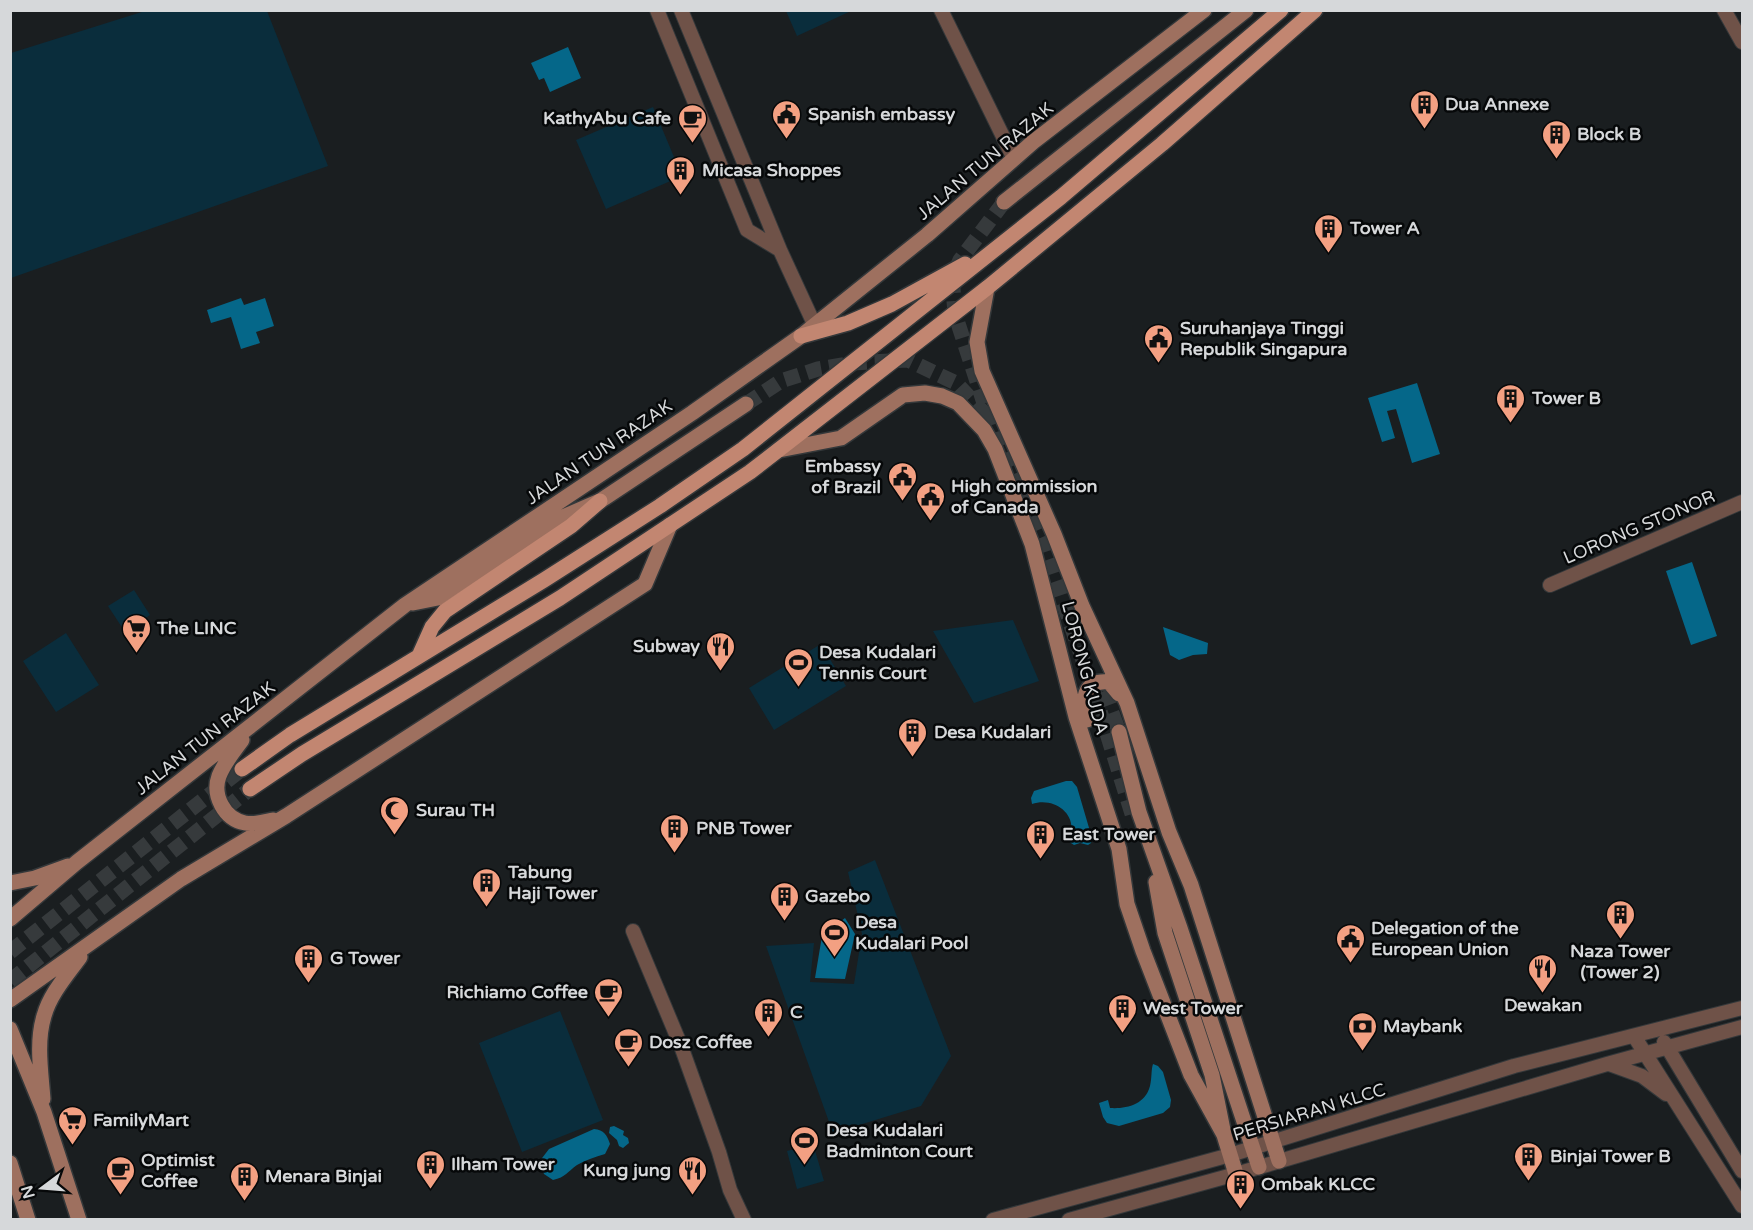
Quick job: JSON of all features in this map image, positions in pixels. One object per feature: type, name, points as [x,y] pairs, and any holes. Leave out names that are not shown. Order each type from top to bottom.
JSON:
[{"type":"main road","points":[[242,769],[290,735],[660,506],[743,449],[1003,244],[1281,10]]},
{"type":"main road","points":[[250,789],[302,754],[560,598],[780,450],[987,288],[1162,144],[1315,10]]},
{"type":"main road","points":[[801,336],[848,323],[892,304],[1003,244]]},
{"type":"main road","points":[[419,656],[432,627],[445,611],[571,526],[600,501]]},
{"type":"street","points":[[657,10],[747,230],[780,250]]},
{"type":"street","points":[[681,10],[780,250],[815,326]]},
{"type":"street","points":[[941,10],[1014,159]]},
{"type":"street","name":"JALAN TUN RAZAK","points":[[10,919],[77,862],[405,605],[692,413],[815,326],[927,235],[1033,142],[1204,10]]},
{"type":"street","points":[[1004,202],[1246,10]]},
{"type":"street","points":[[1724,10],[1743,42]]},
{"type":"street","name":"LORONG KUDA","points":[[987,288],[976,342],[982,371],[1126,703],[1169,832],[1191,885],[1279,1161]]},
{"type":"street","name":"LORONG KUDA","points":[[780,450],[841,438],[903,395],[925,393],[942,396],[958,403],[984,430],[994,449],[1032,544],[1076,717],[1119,849],[1127,904],[1191,1075],[1224,1135]]},
{"type":"street","points":[[405,605],[438,598],[556,520],[600,501],[747,404]]},
{"type":"street","name":"LORONG STONOR","points":[[1550,585],[1743,502]]},
{"type":"street","points":[[10,1000],[181,879],[286,816],[645,584],[670,525]]},
{"type":"street","points":[[1087,750],[1089,730],[1083,709],[1083,699],[1087,690],[1102,681],[1109,682],[1126,703]]},
{"type":"street","points":[[248,730],[219,777],[217,785],[221,805],[231,817],[245,823],[259,823],[286,816]]},
{"type":"street","points":[[1119,732],[1139,812],[1259,1167]]},
{"type":"street","name":"LORONG KUDA","points":[[1133,817],[1156,883],[1165,933],[1212,1075],[1224,1135],[1236,1174]]},
{"type":"street","points":[[10,883],[35,878],[77,862]]},
{"type":"street","points":[[633,931],[681,1046],[719,1152],[730,1190],[744,1220]]},
{"type":"street","points":[[44,1112],[40,1049],[44,1015],[51,998],[87,947]]},
{"type":"street","name":"PERSIARAN KLCC","points":[[993,1220],[1230,1155],[1514,1066],[1743,1008]]},
{"type":"street","name":"PERSIARAN KLCC","points":[[1069,1220],[1236,1174],[1607,1064],[1743,1027]]},
{"type":"street","points":[[10,1029],[44,1112],[79,1220]]},
{"type":"street","points":[[1657,1030],[1743,1171]]},
{"type":"street","points":[[1635,1036],[1743,1206]]},
{"type":"street","points":[[1607,1064],[1642,1076],[1658,1086],[1678,1106]]},
{"type":"street","points":[[10,1163],[28,1220]]},
{"type":"street","points":[[10,1196],[22,1220]]},
{"type":"shaded area","points":[[145,11],[267,11],[328,166],[11,278],[11,53]]},
{"type":"shaded area","points":[[786,11],[851,11],[797,36]]},
{"type":"shaded area","points":[[653,107],[682,176],[606,209],[576,140]]},
{"type":"shaded area","points":[[134,590],[150,615],[125,632],[108,606]]},
{"type":"shaded area","points":[[1013,620],[1039,681],[974,703],[933,631]]},
{"type":"shaded area","points":[[66,633],[99,685],[56,712],[23,661]]},
{"type":"shaded area","name":"Desa Kudalari Tennis Court","points":[[821,644],[846,686],[774,730],[749,688]]},
{"type":"shaded area","points":[[875,860],[951,1056],[921,1106],[833,1133],[766,946],[814,943],[810,982],[854,984],[862,934],[848,872]]},
{"type":"shaded area","points":[[560,1011],[603,1120],[522,1152],[479,1043]]},
{"type":"shaded area","name":"Desa Kudalari Badminton Court","points":[[813,1144],[824,1181],[797,1189],[787,1151]]},
{"type":"water","points":[[568,47],[581,78],[550,92],[544,78],[539,80],[531,63]]},
{"type":"water","points":[[241,298],[244,305],[265,298],[274,326],[256,332],[260,343],[241,349],[231,317],[211,323],[207,310]]},
{"type":"water","points":[[1417,383],[1440,454],[1412,463],[1396,409],[1387,411],[1395,438],[1382,442],[1368,398]]},
{"type":"water","points":[[1692,562],[1717,636],[1691,645],[1666,571]]},
{"type":"water","points":[[1163,627],[1208,643],[1207,654],[1193,655],[1179,660],[1170,655]]},
{"type":"water","points":[[1072,781],[1077,787],[1092,838],[1088,845],[1080,843],[1074,845],[1068,841],[1071,824],[1064,810],[1050,803],[1032,804],[1031,798],[1034,791]]},
{"type":"water","name":"Desa Kudalari Pool","points":[[845,918],[855,934],[845,979],[815,978],[822,936]]},
{"type":"water","points":[[1153,1064],[1163,1072],[1171,1100],[1170,1107],[1163,1113],[1119,1126],[1107,1123],[1099,1103],[1108,1100],[1110,1108],[1116,1108],[1139,1102],[1148,1092]]},
{"type":"water","points":[[614,1126],[624,1131],[623,1135],[628,1138],[629,1143],[623,1148],[609,1133],[610,1127]]},
{"type":"water","points":[[594,1129],[603,1132],[608,1138],[610,1144],[605,1154],[580,1163],[557,1179],[553,1180],[544,1174],[539,1162],[549,1149]]},
{"type":"tunnel","points":[[1004,202],[960,260],[955,272],[953,288],[955,314],[995,437],[1043,544],[1096,698],[1133,817]]},
{"type":"tunnel","points":[[746,404],[781,381],[818,369],[853,363],[908,360],[956,383],[985,414]]},
{"type":"tunnel","points":[[1104,691],[1119,732]]},
{"type":"tunnel","points":[[10,952],[242,769]]},
{"type":"tunnel","points":[[10,981],[250,789]]},
{"type":"place","name":"Dua Annexe","points":[[1424,130]]},
{"type":"place","name":"Spanish embassy","points":[[787,140]]},
{"type":"place","name":"KathyAbu Cafe","points":[[692,144]]},
{"type":"place","name":"Block B","points":[[1556,160]]},
{"type":"place","name":"Micasa Shoppes","points":[[681,196]]},
{"type":"place","name":"Tower A","points":[[1329,254]]},
{"type":"place","name":"Suruhanjaya Tinggi Republik Singapura","points":[[1159,364]]},
{"type":"place","name":"Tower B","points":[[1511,424]]},
{"type":"place","name":"Embassy of Brazil","points":[[902,502]]},
{"type":"place","name":"High commission of Canada","points":[[930,522]]},
{"type":"place","name":"The LINC","points":[[136,654]]},
{"type":"place","name":"Subway","points":[[721,672]]},
{"type":"place","name":"Desa Kudalari Tennis Court","points":[[798,688]]},
{"type":"place","name":"Desa Kudalari","points":[[913,758]]},
{"type":"place","name":"Surau TH","points":[[395,836]]},
{"type":"place","name":"PNB Tower","points":[[675,854]]},
{"type":"place","name":"East Tower","points":[[1041,860]]},
{"type":"place","name":"Tabung Haji Tower","points":[[487,908]]},
{"type":"place","name":"Gazebo","points":[[784,922]]},
{"type":"place","name":"Naza Tower (Tower 2)","points":[[1620,940]]},
{"type":"place","name":"Desa Kudalari Pool","points":[[834,958]]},
{"type":"place","name":"Delegation of the European Union","points":[[1350,964]]},
{"type":"place","name":"G Tower","points":[[309,984]]},
{"type":"place","name":"Dewakan","points":[[1543,994]]},
{"type":"place","name":"Richiamo Coffee","points":[[609,1018]]},
{"type":"place","name":"West Tower","points":[[1122,1034]]},
{"type":"place","name":"C","points":[[769,1038]]},
{"type":"place","name":"Maybank","points":[[1362,1052]]},
{"type":"place","name":"Dosz Coffee","points":[[628,1068]]},
{"type":"place","name":"FamilyMart","points":[[72,1146]]},
{"type":"place","name":"Desa Kudalari Badminton Court","points":[[805,1166]]},
{"type":"place","name":"Binjai Tower B","points":[[1529,1182]]},
{"type":"place","name":"Ilham Tower","points":[[430,1190]]},
{"type":"place","name":"Optimist Coffee","points":[[120,1196]]},
{"type":"place","name":"Kung jung","points":[[692,1196]]},
{"type":"place","name":"Menara Binjai","points":[[244,1202]]},
{"type":"place","name":"Ombak KLCC","points":[[1240,1210]]}]
